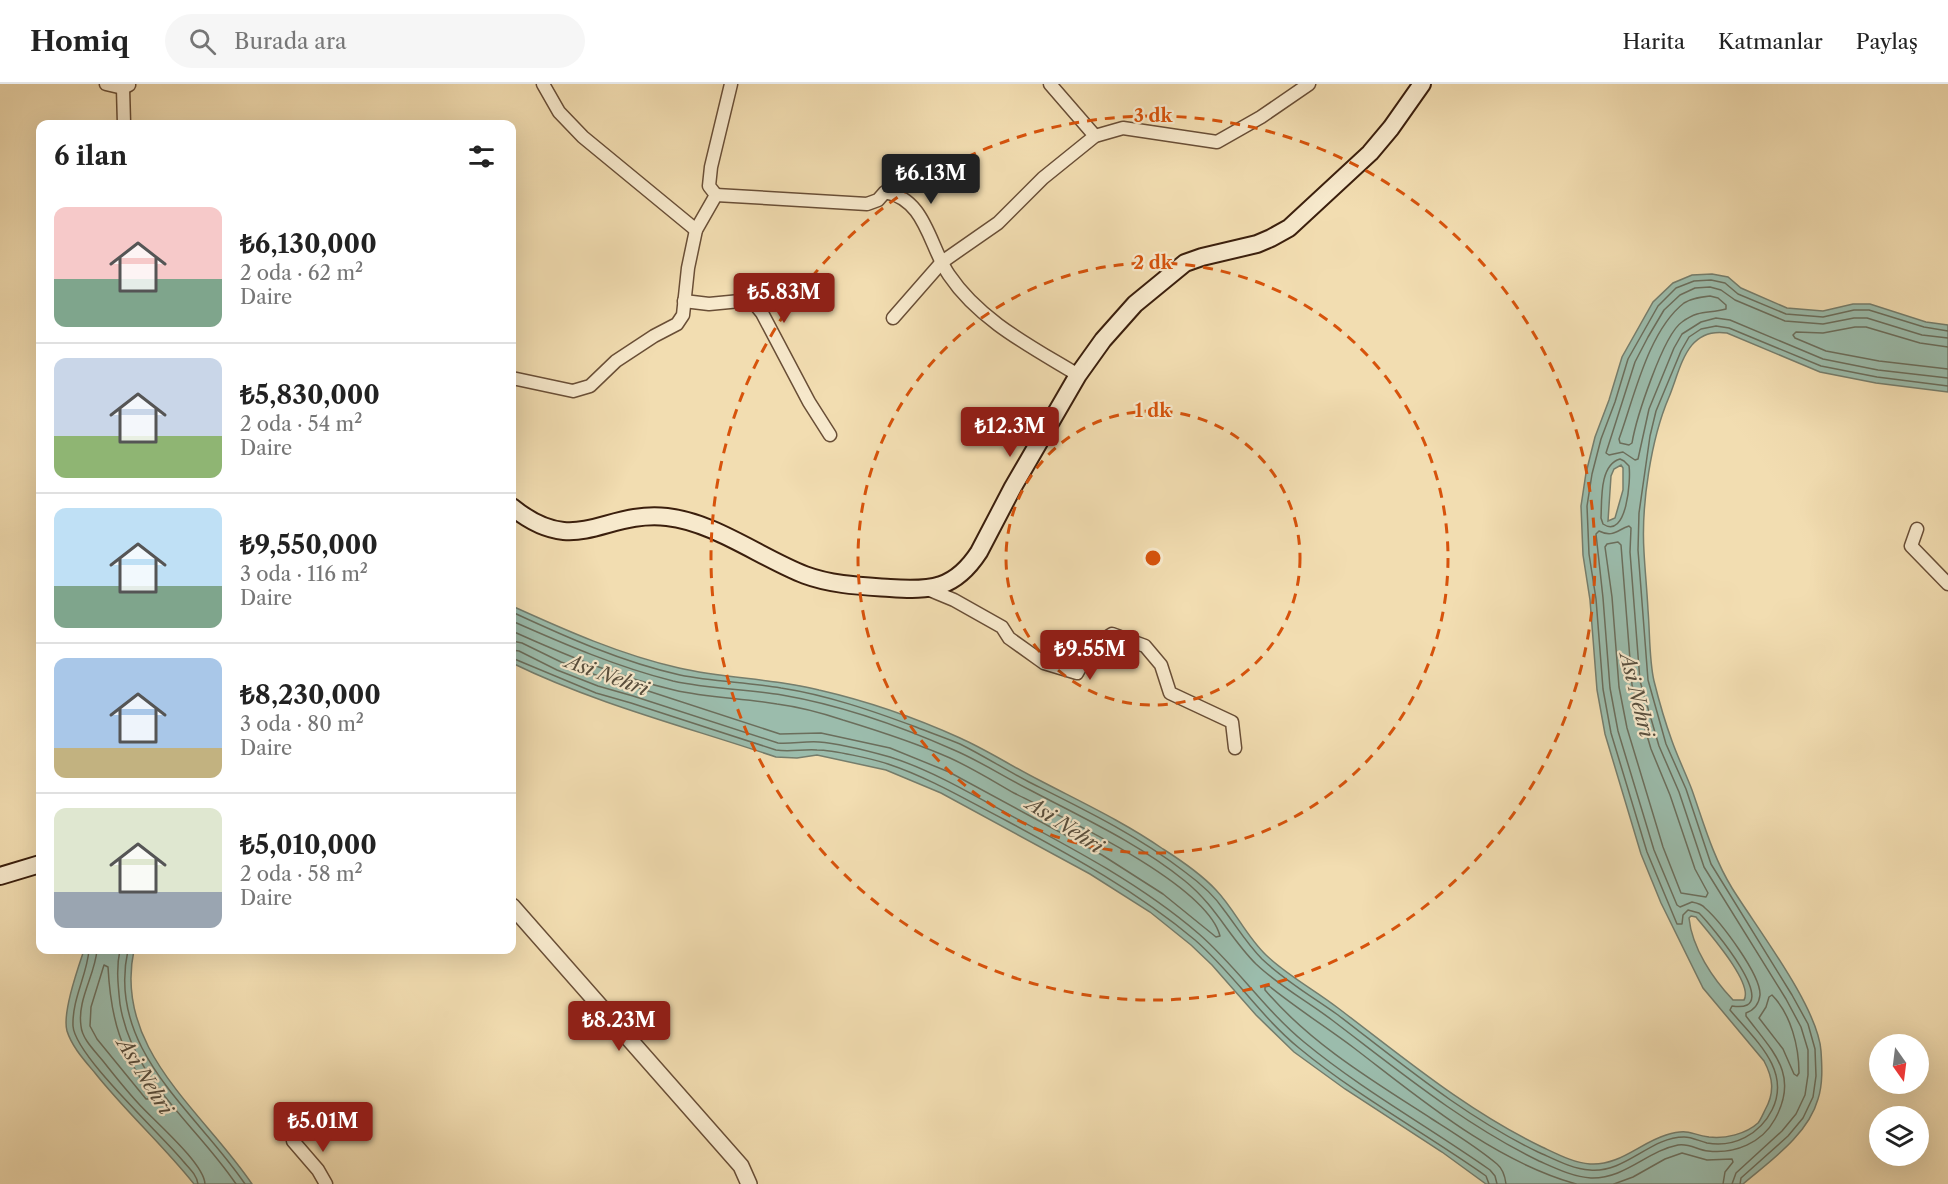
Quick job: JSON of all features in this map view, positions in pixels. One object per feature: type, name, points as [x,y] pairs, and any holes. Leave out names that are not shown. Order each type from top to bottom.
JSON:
[{"type":"main road","points":[[516,510],[537,524],[564,532],[579,531],[646,516],[668,517],[713,531],[802,574],[818,579],[860,586],[912,589],[942,586],[970,566],[1078,375],[1103,340],[1135,304],[1185,263],[1257,244],[1289,228],[1370,153],[1422,84]]},
{"type":"main road","points":[[0,876],[36,865]]},
{"type":"street","points":[[106,84],[126,86],[124,120]]},
{"type":"street","points":[[543,84],[560,112],[583,137],[696,230]]},
{"type":"street","points":[[731,84],[711,167],[709,186],[716,195],[867,204],[879,200],[885,192],[895,194],[907,201],[922,218],[942,262],[955,283],[974,305],[994,322],[1078,375]]},
{"type":"street","points":[[1050,84],[1095,136]]},
{"type":"street","points":[[893,318],[942,262],[998,223],[1043,178],[1095,136],[1123,128],[1217,142],[1261,117],[1309,84]]},
{"type":"street","points":[[516,379],[573,391],[590,386],[616,362],[676,324],[683,315],[688,268],[696,230],[716,195]]},
{"type":"street","points":[[684,302],[709,304],[753,302],[762,313],[809,402],[830,435]]},
{"type":"street","points":[[1917,529],[1911,546],[1948,584]]},
{"type":"street","points":[[925,588],[954,600],[1002,627],[1009,638],[1044,663],[1077,673],[1091,648],[1112,634],[1145,646],[1161,665],[1170,693],[1232,722],[1235,748]]},
{"type":"street","points":[[516,911],[741,1166],[749,1184]]},
{"type":"street","points":[[293,1142],[318,1170],[326,1184]]},
{"type":"water","name":"Asi Nehri","points":[[1712,274],[1728,277],[1741,288],[1787,308],[1823,311],[1853,304],[1870,304],[1926,322],[1948,325],[1948,392],[1876,383],[1820,372],[1727,333],[1702,336],[1687,352],[1682,362],[1652,452],[1643,534],[1650,655],[1656,689],[1672,741],[1719,864],[1798,990],[1817,1033],[1821,1051],[1821,1087],[1813,1112],[1806,1124],[1787,1146],[1743,1184],[1486,1184],[1294,1052],[1256,1015],[1212,965],[1150,912],[1090,874],[941,793],[886,770],[817,755],[797,758],[776,757],[609,703],[516,665],[516,608],[594,641],[657,663],[697,672],[802,686],[855,699],[909,717],[980,748],[1118,821],[1177,858],[1216,890],[1259,948],[1283,970],[1329,1001],[1462,1100],[1514,1133],[1542,1147],[1578,1162],[1601,1164],[1620,1158],[1656,1139],[1674,1133],[1684,1132],[1715,1137],[1741,1133],[1758,1123],[1768,1103],[1772,1085],[1769,1073],[1764,1061],[1703,988],[1661,903],[1641,854],[1605,734],[1597,690],[1590,600],[1583,555],[1581,506],[1595,437],[1622,357],[1653,302],[1673,283],[1692,275]],"holes":[[[1621,465],[1623,490],[1615,518],[1608,521],[1611,476],[1614,469]],[[1696,917],[1736,970],[1745,992],[1744,1000],[1733,1000],[1711,973],[1694,941],[1689,918]]]},
{"type":"water","name":"Asi Nehri","points":[[83,954],[134,954],[131,985],[137,1018],[149,1048],[167,1077],[252,1184],[194,1184],[107,1087],[72,1043],[66,1023],[71,990]]}]
